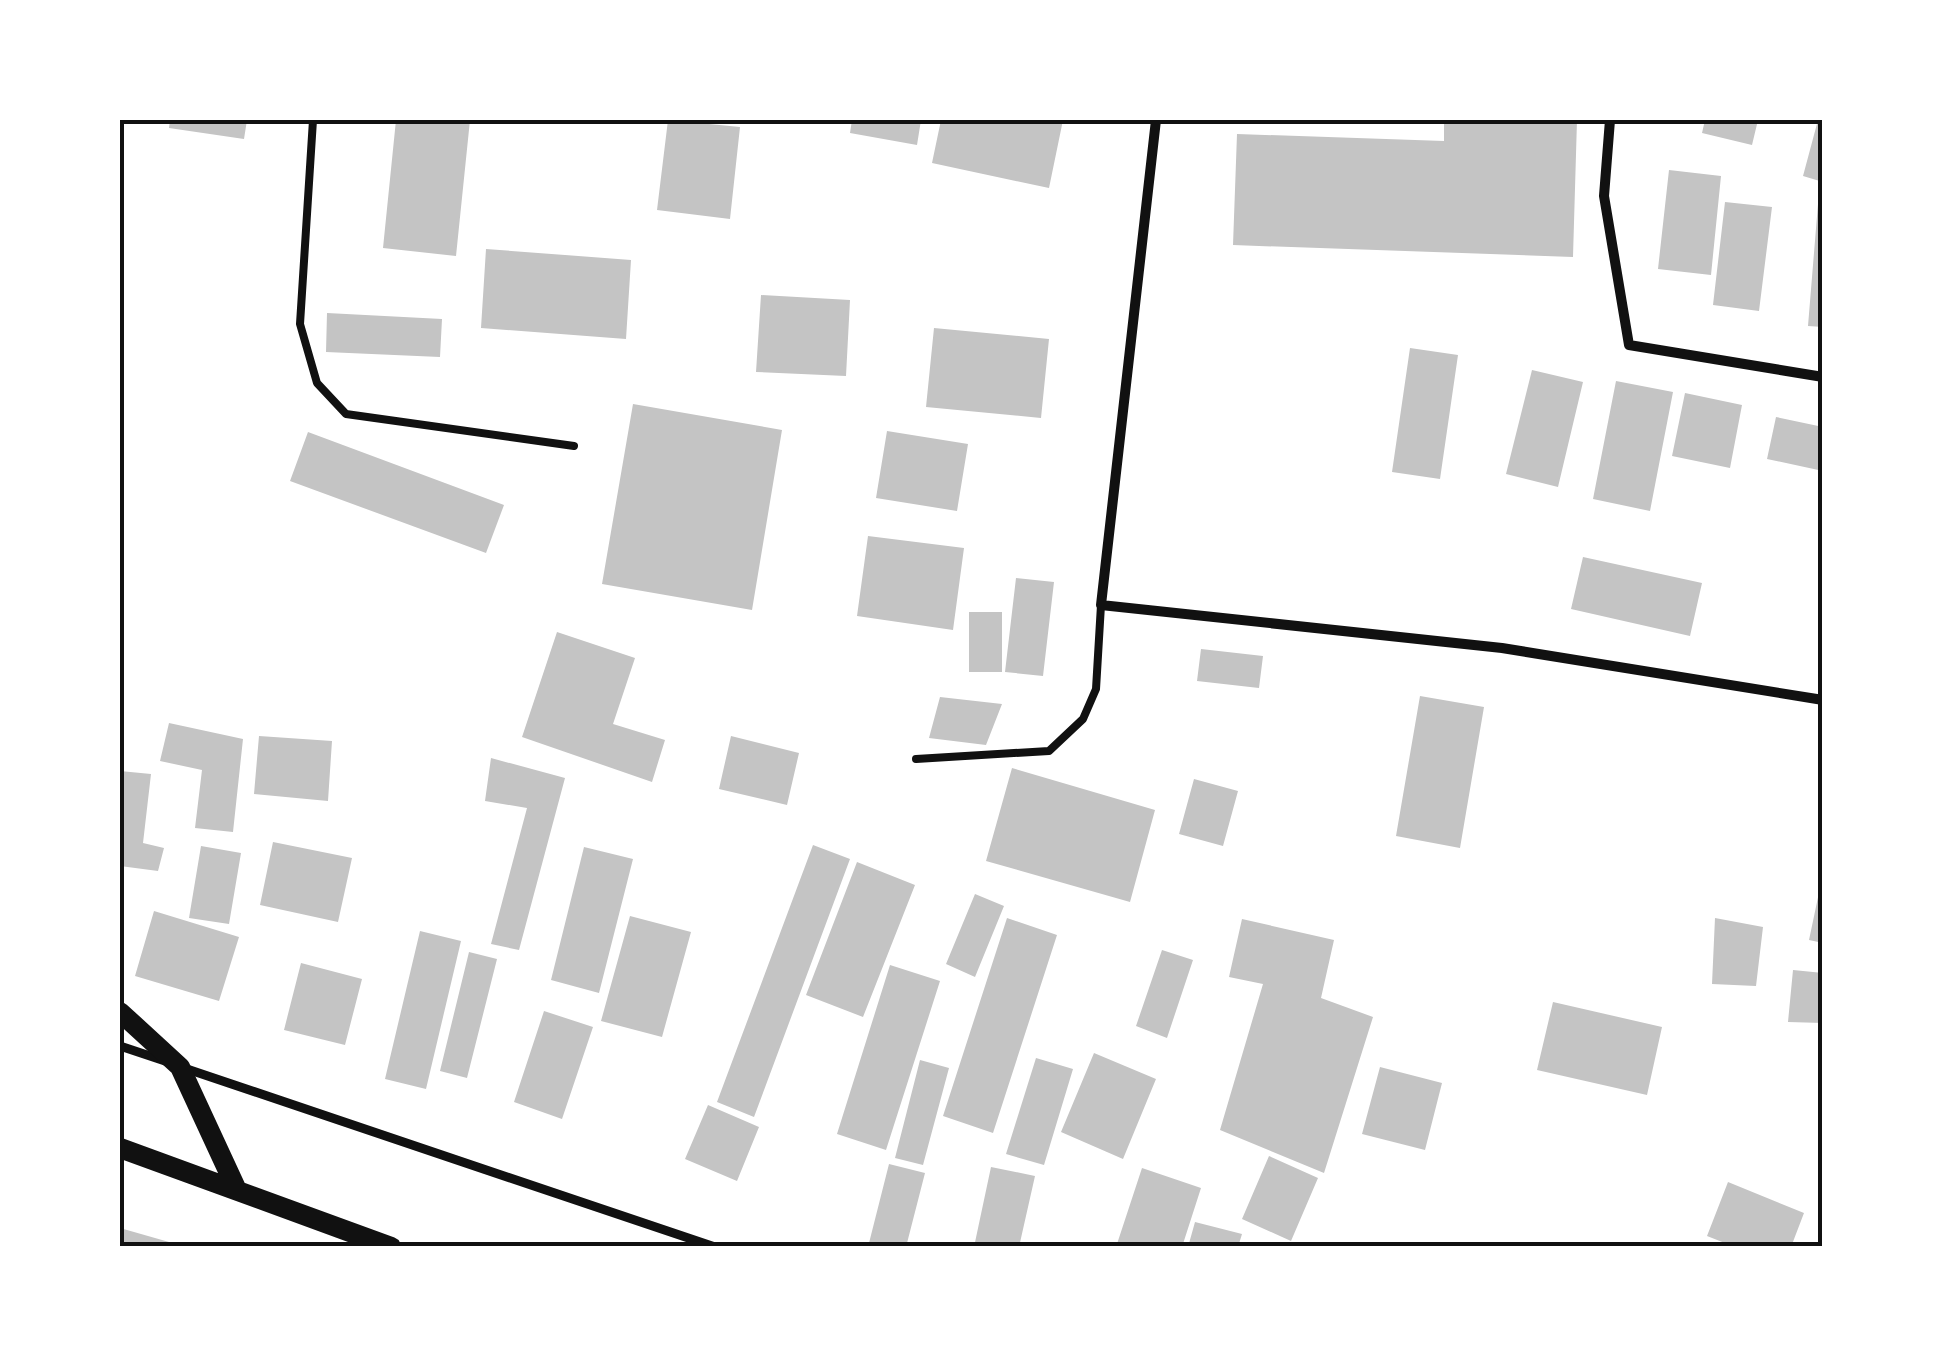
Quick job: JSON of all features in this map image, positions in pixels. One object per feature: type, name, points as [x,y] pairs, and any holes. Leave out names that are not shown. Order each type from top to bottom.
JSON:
[{"type":"main road","points":[[120,1012],[180,1067],[236,1188]]},
{"type":"main road","points":[[120,1148],[392,1247]]},
{"type":"street","points":[[1156,120],[1101,605],[1502,648],[1823,700]]},
{"type":"street","points":[[1610,120],[1604,196],[1629,345],[1823,376]]},
{"type":"street","points":[[120,1046],[715,1247]]},
{"type":"lane","points":[[313,120],[300,324],[317,383],[346,414],[574,446]]},
{"type":"lane","points":[[916,760],[1049,750],[1083,719],[1096,690],[1101,605]]},
{"type":"building","points":[[170,120],[247,120],[244,139],[169,128]]},
{"type":"building","points":[[396,120],[470,120],[456,256],[383,248]]},
{"type":"building","points":[[668,120],[740,127],[730,219],[657,210]]},
{"type":"building","points":[[852,120],[921,120],[917,145],[850,133]]},
{"type":"building","points":[[941,120],[1063,120],[1049,188],[932,163]]},
{"type":"building","points":[[1444,120],[1577,120],[1573,257],[1233,245],[1237,134],[1444,141]]},
{"type":"building","points":[[1705,120],[1758,120],[1752,145],[1702,133]]},
{"type":"building","points":[[1818,120],[1823,120],[1823,182],[1803,176]]},
{"type":"building","points":[[1669,170],[1721,176],[1711,275],[1658,269]]},
{"type":"building","points":[[1725,202],[1772,207],[1759,311],[1713,305]]},
{"type":"building","points":[[1818,204],[1823,204],[1823,327],[1808,326]]},
{"type":"building","points":[[486,249],[631,260],[626,339],[481,328]]},
{"type":"building","points":[[761,295],[850,300],[846,376],[756,372]]},
{"type":"building","points":[[327,313],[442,319],[440,357],[326,352]]},
{"type":"building","points":[[934,328],[1049,339],[1041,418],[926,407]]},
{"type":"building","points":[[1410,348],[1458,355],[1440,479],[1392,472]]},
{"type":"building","points":[[1532,370],[1583,382],[1558,487],[1506,474]]},
{"type":"building","points":[[1616,381],[1673,392],[1650,511],[1593,499]]},
{"type":"building","points":[[1685,393],[1742,405],[1730,468],[1672,456]]},
{"type":"building","points":[[633,404],[782,430],[752,610],[602,584]]},
{"type":"building","points":[[1776,417],[1823,427],[1823,471],[1767,459]]},
{"type":"building","points":[[887,431],[968,444],[957,511],[876,498]]},
{"type":"building","points":[[308,432],[504,505],[486,553],[290,481]]},
{"type":"building","points":[[868,536],[964,548],[953,630],[857,616]]},
{"type":"building","points":[[1583,557],[1702,583],[1690,636],[1571,609]]},
{"type":"building","points":[[1016,578],[1054,582],[1043,676],[1005,672]]},
{"type":"building","points":[[969,612],[1002,612],[1002,672],[969,672]]},
{"type":"building","points":[[557,632],[635,658],[613,724],[665,740],[652,782],[522,737]]},
{"type":"building","points":[[1201,649],[1263,656],[1259,688],[1197,681]]},
{"type":"building","points":[[1420,696],[1484,707],[1460,848],[1396,836]]},
{"type":"building","points":[[940,697],[1002,704],[986,745],[929,738]]},
{"type":"building","points":[[169,723],[243,739],[233,832],[195,828],[202,770],[160,761]]},
{"type":"building","points":[[259,736],[332,741],[328,801],[254,794]]},
{"type":"building","points":[[731,736],[799,753],[787,805],[719,789]]},
{"type":"building","points":[[491,758],[565,778],[519,950],[491,944],[527,808],[485,801]]},
{"type":"building","points":[[1012,768],[1155,810],[1130,902],[986,861]]},
{"type":"building","points":[[120,771],[151,774],[143,843],[164,848],[158,871],[120,866]]},
{"type":"building","points":[[1194,779],[1238,791],[1223,846],[1179,834]]},
{"type":"building","points":[[273,842],[352,858],[338,922],[260,905]]},
{"type":"building","points":[[813,845],[850,859],[754,1117],[717,1102]]},
{"type":"building","points":[[201,846],[241,853],[229,924],[189,918]]},
{"type":"building","points":[[584,847],[633,859],[599,993],[551,980]]},
{"type":"building","points":[[857,862],[915,885],[863,1017],[806,995]]},
{"type":"building","points":[[1823,883],[1823,943],[1809,940]]},
{"type":"building","points":[[975,894],[1004,906],[975,977],[946,964]]},
{"type":"building","points":[[154,911],[239,937],[219,1001],[135,976]]},
{"type":"building","points":[[630,916],[691,932],[662,1037],[601,1021]]},
{"type":"building","points":[[1007,918],[1057,935],[993,1133],[943,1116]]},
{"type":"building","points":[[1715,918],[1763,927],[1756,986],[1712,984]]},
{"type":"building","points":[[1242,919],[1334,940],[1321,998],[1373,1017],[1324,1173],[1220,1130],[1263,984],[1229,977]]},
{"type":"building","points":[[420,931],[461,941],[426,1089],[385,1079]]},
{"type":"building","points":[[1162,950],[1193,960],[1167,1038],[1136,1026]]},
{"type":"building","points":[[469,952],[497,959],[467,1078],[440,1071]]},
{"type":"building","points":[[301,963],[362,979],[345,1045],[284,1030]]},
{"type":"building","points":[[890,965],[940,981],[886,1150],[837,1134]]},
{"type":"building","points":[[1793,970],[1823,973],[1823,1023],[1788,1022]]},
{"type":"building","points":[[1553,1002],[1662,1027],[1647,1095],[1537,1070]]},
{"type":"building","points":[[544,1011],[593,1027],[562,1119],[514,1102]]},
{"type":"building","points":[[1094,1053],[1156,1079],[1123,1159],[1061,1132]]},
{"type":"building","points":[[1036,1058],[1073,1069],[1044,1165],[1006,1154]]},
{"type":"building","points":[[920,1060],[949,1068],[923,1165],[895,1158]]},
{"type":"building","points":[[1380,1067],[1442,1083],[1425,1150],[1362,1134]]},
{"type":"building","points":[[708,1105],[759,1127],[737,1181],[685,1159]]},
{"type":"building","points":[[1269,1156],[1318,1178],[1291,1241],[1242,1219]]},
{"type":"building","points":[[889,1164],[925,1173],[906,1247],[868,1247]]},
{"type":"building","points":[[991,1167],[1035,1176],[1019,1247],[974,1247]]},
{"type":"building","points":[[1142,1168],[1201,1188],[1182,1247],[1116,1247]]},
{"type":"building","points":[[1728,1182],[1804,1213],[1791,1247],[1735,1247],[1707,1236]]},
{"type":"building","points":[[1195,1222],[1242,1234],[1238,1247],[1188,1247]]},
{"type":"building","points":[[120,1228],[183,1246],[183,1247],[120,1247]]}]
